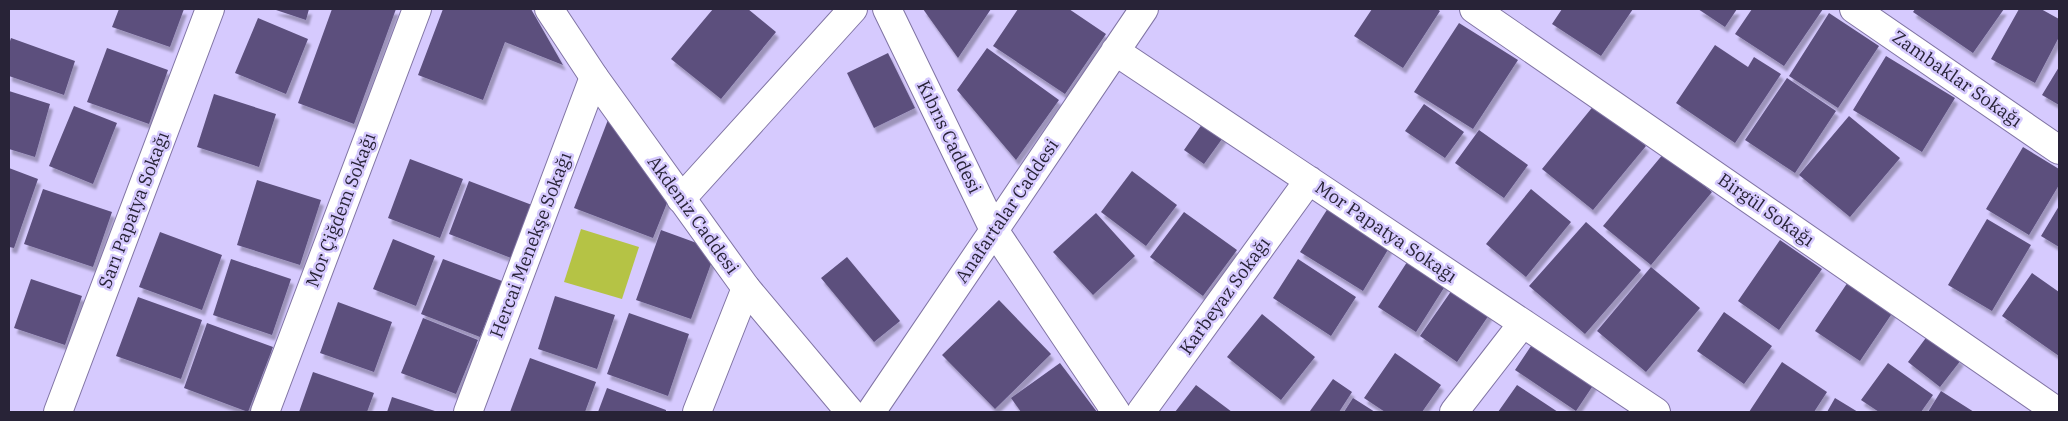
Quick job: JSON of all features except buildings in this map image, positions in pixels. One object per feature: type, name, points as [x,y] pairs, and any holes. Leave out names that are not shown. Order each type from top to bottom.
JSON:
[{"type":"street","name":"Sarı Papatya Sokağı","points":[[58,412],[210,9]]},
{"type":"street","name":"Mor Çiğdem Sokağı","points":[[266,412],[417,9]]},
{"type":"street","name":"Akdeniz Caddesi","points":[[549,9],[594,77],[746,288],[850,412]]},
{"type":"street","points":[[681,199],[853,9]]},
{"type":"street","name":"Kıbrıs Caddesi","points":[[887,9],[994,230],[1116,412]]},
{"type":"street","name":"Anafartalar Caddesi","points":[[871,412],[1144,9]]},
{"type":"street","name":"Birgül Sokağı","points":[[1474,9],[2058,412]]},
{"type":"street","name":"Zambaklar Sokağı","points":[[1854,9],[2059,150]]},
{"type":"street","name":"Mor Papatya Sokağı","points":[[1115,51],[1656,412]]},
{"type":"street","name":"Hercai Menekşe Sokağı","points":[[468,412],[594,77]]},
{"type":"street","name":"Karbeyaz Sokağı","points":[[1141,412],[1309,180]]},
{"type":"street","points":[[697,412],[746,288]]},
{"type":"street","points":[[1454,412],[1523,323]]},
{"type":"green space","points":[[581,229],[639,247],[622,299],[564,282]]}]
